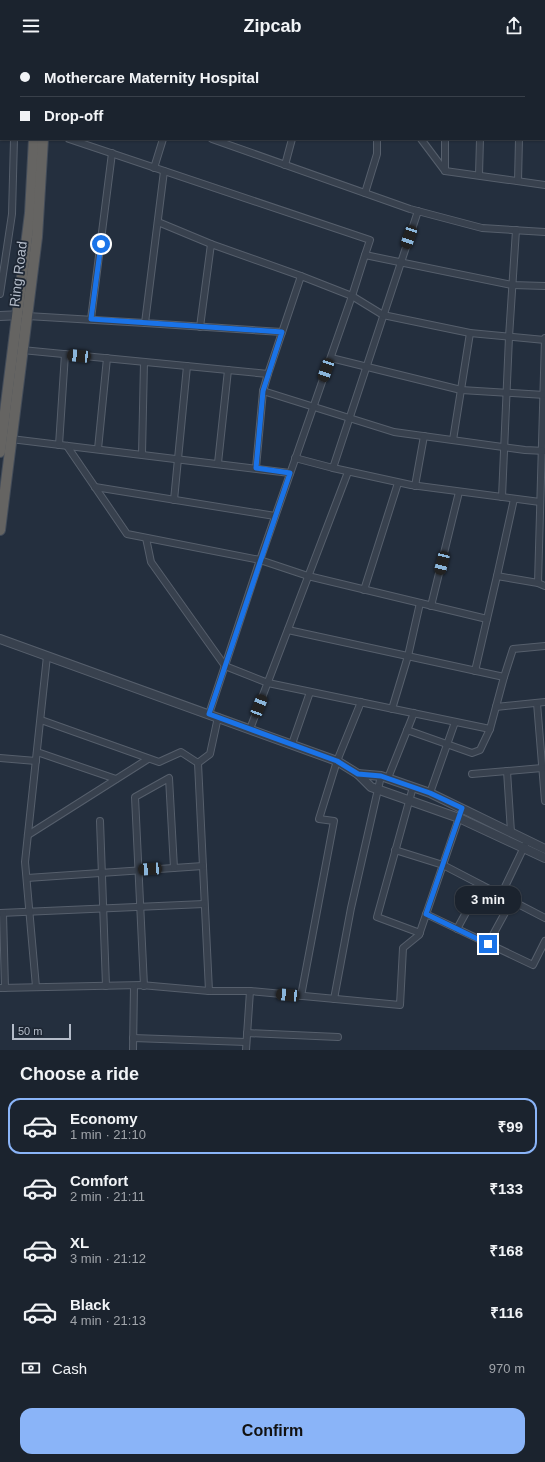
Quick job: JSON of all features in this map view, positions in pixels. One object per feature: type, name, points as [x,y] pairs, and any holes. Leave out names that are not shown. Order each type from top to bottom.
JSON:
[{"type":"highway","name":"Ring Road","points":[[0,452],[30,213],[34,140]]},
{"type":"highway","name":"Ring Road","points":[[0,530],[37,237],[43,140]]},
{"type":"street","points":[[0,294],[2,262],[12,214],[14,140]]},
{"type":"street","points":[[72,140],[370,240],[260,560],[209,714]]},
{"type":"street","points":[[154,168],[163,140]]},
{"type":"street","points":[[215,140],[418,211],[482,228],[545,232]]},
{"type":"street","points":[[285,165],[292,140]]},
{"type":"street","points":[[365,193],[377,154],[377,140]]},
{"type":"street","points":[[422,140],[445,171],[545,185]]},
{"type":"street","points":[[445,140],[445,171]]},
{"type":"street","points":[[479,175],[480,140]]},
{"type":"street","points":[[518,181],[519,140]]},
{"type":"street","points":[[91,319],[112,153]]},
{"type":"street","points":[[145,323],[164,171]]},
{"type":"street","points":[[333,468],[348,418],[418,211]]},
{"type":"street","points":[[158,222],[212,244],[352,296],[383,314],[470,333],[545,340],[543,487],[540,502],[542,523],[542,560],[538,583]]},
{"type":"street","points":[[502,497],[506,392],[516,230]]},
{"type":"street","points":[[200,327],[212,244]]},
{"type":"street","points":[[365,255],[512,285],[545,286]]},
{"type":"street","points":[[256,468],[263,391],[301,276]]},
{"type":"street","points":[[0,316],[17,315],[91,319],[282,332]]},
{"type":"street","points":[[453,440],[470,333]]},
{"type":"street","points":[[22,350],[268,374]]},
{"type":"street","points":[[59,445],[65,354]]},
{"type":"street","points":[[98,449],[107,358]]},
{"type":"street","points":[[330,358],[461,390],[544,395]]},
{"type":"street","points":[[142,454],[144,362]]},
{"type":"street","points":[[174,500],[187,366]]},
{"type":"street","points":[[218,463],[228,370]]},
{"type":"street","points":[[263,391],[394,432],[504,447],[543,450]]},
{"type":"street","points":[[415,486],[424,436]]},
{"type":"street","points":[[11,439],[179,458],[290,473]]},
{"type":"street","points":[[67,446],[127,534],[260,560],[308,576],[487,619]]},
{"type":"street","points":[[296,458],[348,472],[398,483],[540,502]]},
{"type":"street","points":[[250,729],[348,472]]},
{"type":"street","points":[[364,590],[398,483]]},
{"type":"street","points":[[95,487],[275,516]]},
{"type":"street","points":[[431,606],[459,492]]},
{"type":"street","points":[[475,671],[514,499]]},
{"type":"street","points":[[146,538],[151,562],[225,666],[268,683],[490,729]]},
{"type":"street","points":[[497,576],[538,583],[545,586]]},
{"type":"street","points":[[392,709],[408,656],[420,603]]},
{"type":"street","points":[[288,630],[504,677]]},
{"type":"street","points":[[0,639],[337,761],[358,774],[366,784],[526,844],[545,849]]},
{"type":"street","points":[[408,730],[475,753],[480,750],[490,729],[513,649],[545,646]]},
{"type":"street","points":[[36,987],[26,862],[47,656]]},
{"type":"street","points":[[292,744],[310,692]]},
{"type":"street","points":[[301,996],[334,821],[319,819],[337,761],[361,702]]},
{"type":"street","points":[[496,707],[545,702]]},
{"type":"street","points":[[537,703],[545,801]]},
{"type":"street","points":[[334,999],[378,789],[408,730],[414,713]]},
{"type":"street","points":[[198,764],[210,754],[218,717]]},
{"type":"street","points":[[41,720],[148,759],[159,762],[181,752],[198,764]]},
{"type":"street","points":[[430,793],[455,722]]},
{"type":"street","points":[[37,752],[116,779]]},
{"type":"street","points":[[0,758],[36,761]]},
{"type":"street","points":[[28,835],[148,759]]},
{"type":"street","points":[[198,764],[209,991]]},
{"type":"street","points":[[472,774],[542,768]]},
{"type":"street","points":[[507,771],[511,832]]},
{"type":"street","points":[[358,774],[385,777],[430,793],[511,832],[545,858]]},
{"type":"street","points":[[144,986],[139,907],[135,797],[169,778],[174,868]]},
{"type":"street","points":[[413,787],[377,917],[420,933]]},
{"type":"street","points":[[204,904],[2,913],[2,988],[144,986],[209,991],[250,991],[400,1005],[403,948],[420,933],[462,808]]},
{"type":"street","points":[[100,821],[106,986]]},
{"type":"street","points":[[501,895],[526,844]]},
{"type":"street","points":[[396,850],[443,865],[545,918]]},
{"type":"street","points":[[27,878],[202,866]]},
{"type":"street","points":[[457,929],[482,885]]},
{"type":"street","points":[[488,944],[512,900]]},
{"type":"street","points":[[426,914],[533,965],[545,941]]},
{"type":"street","points":[[538,955],[545,958]]},
{"type":"street","points":[[133,1050],[134,986]]},
{"type":"street","points":[[246,1050],[250,991]]},
{"type":"street","points":[[247,1033],[338,1037]]},
{"type":"street","points":[[133,1038],[246,1042]]},
{"type":"route","points":[[101,244],[91,319],[282,332],[263,391],[256,468],[290,473],[209,714],[337,761],[358,774],[381,776],[430,793],[462,808],[426,914],[488,944]]}]
